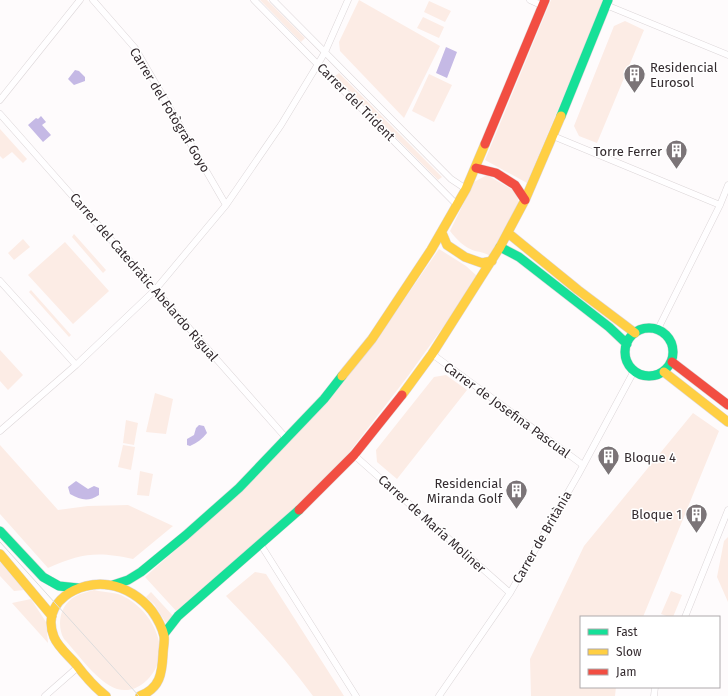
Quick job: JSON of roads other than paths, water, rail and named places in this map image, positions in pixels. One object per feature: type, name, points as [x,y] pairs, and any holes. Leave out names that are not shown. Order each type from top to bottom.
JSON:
[{"type":"street","points":[[0,100],[80,0]]},
{"type":"street","name":"Carrer del Fotògraf Goyo","points":[[92,0],[135,48],[226,205]]},
{"type":"street","name":"Carrer del Trident","points":[[254,0],[457,205]]},
{"type":"street","name":"Carrer del Trident","points":[[273,0],[451,180],[466,189]]},
{"type":"street","points":[[0,431],[76,365],[155,290],[226,205],[281,125],[318,64],[325,52],[348,0]]},
{"type":"street","points":[[113,585],[128,580],[141,572],[239,488],[324,399],[372,339],[442,233],[476,168],[544,3],[530,0]]},
{"type":"street","points":[[164,634],[178,616],[290,519],[354,455],[392,408],[432,354],[500,248],[525,200],[553,136],[607,2],[728,56]]},
{"type":"street","name":"Carrer del Catedràtic Abelardo Rigual","points":[[0,114],[287,439]]},
{"type":"street","points":[[553,136],[720,205]]},
{"type":"street","points":[[476,168],[496,173],[515,185],[525,200]]},
{"type":"street","points":[[658,330],[720,205],[728,185]]},
{"type":"street","points":[[442,233],[447,245],[465,257],[482,263],[492,261]]},
{"type":"street","points":[[508,233],[578,290],[635,333]]},
{"type":"street","points":[[500,248],[519,258],[609,327],[626,344]]},
{"type":"street","points":[[0,281],[76,365]]},
{"type":"street","points":[[650,328],[658,330],[670,339],[674,354],[672,362],[664,372],[656,376],[649,377],[641,375],[629,366],[626,359],[626,344],[635,333],[642,329],[650,328]]},
{"type":"street","name":"Carrer de Josefina Pascual","points":[[432,354],[583,465]]},
{"type":"street","points":[[672,362],[728,405]]},
{"type":"street","name":"Carrer de Britània","points":[[439,696],[510,593],[583,465],[634,371]]},
{"type":"street","points":[[664,372],[728,422]]},
{"type":"street","name":"Carrer de María Moliner","points":[[354,455],[510,593]]},
{"type":"street","points":[[685,616],[728,510]]},
{"type":"street","points":[[0,531],[43,578],[59,586],[78,588]]},
{"type":"street","points":[[261,545],[356,696]]},
{"type":"street","points":[[0,554],[52,616]]},
{"type":"street","points":[[106,696],[78,668],[54,638],[52,627],[52,616],[59,600],[78,588],[95,584],[113,585],[129,591],[145,602],[155,614],[164,634],[161,671],[156,691],[140,696]]},
{"type":"street","points":[[45,696],[78,668]]},
{"type":"tram line","points":[[0,542],[139,696]]},
{"type":"place","name":"Residencial Eurosol","points":[[635,94]]},
{"type":"place","name":"Torre Ferrer","points":[[677,170]]},
{"type":"place","name":"Bloque 4","points":[[609,476]]},
{"type":"place","name":"Residencial Miranda Golf","points":[[517,510]]},
{"type":"place","name":"Bloque 1","points":[[697,534]]}]
